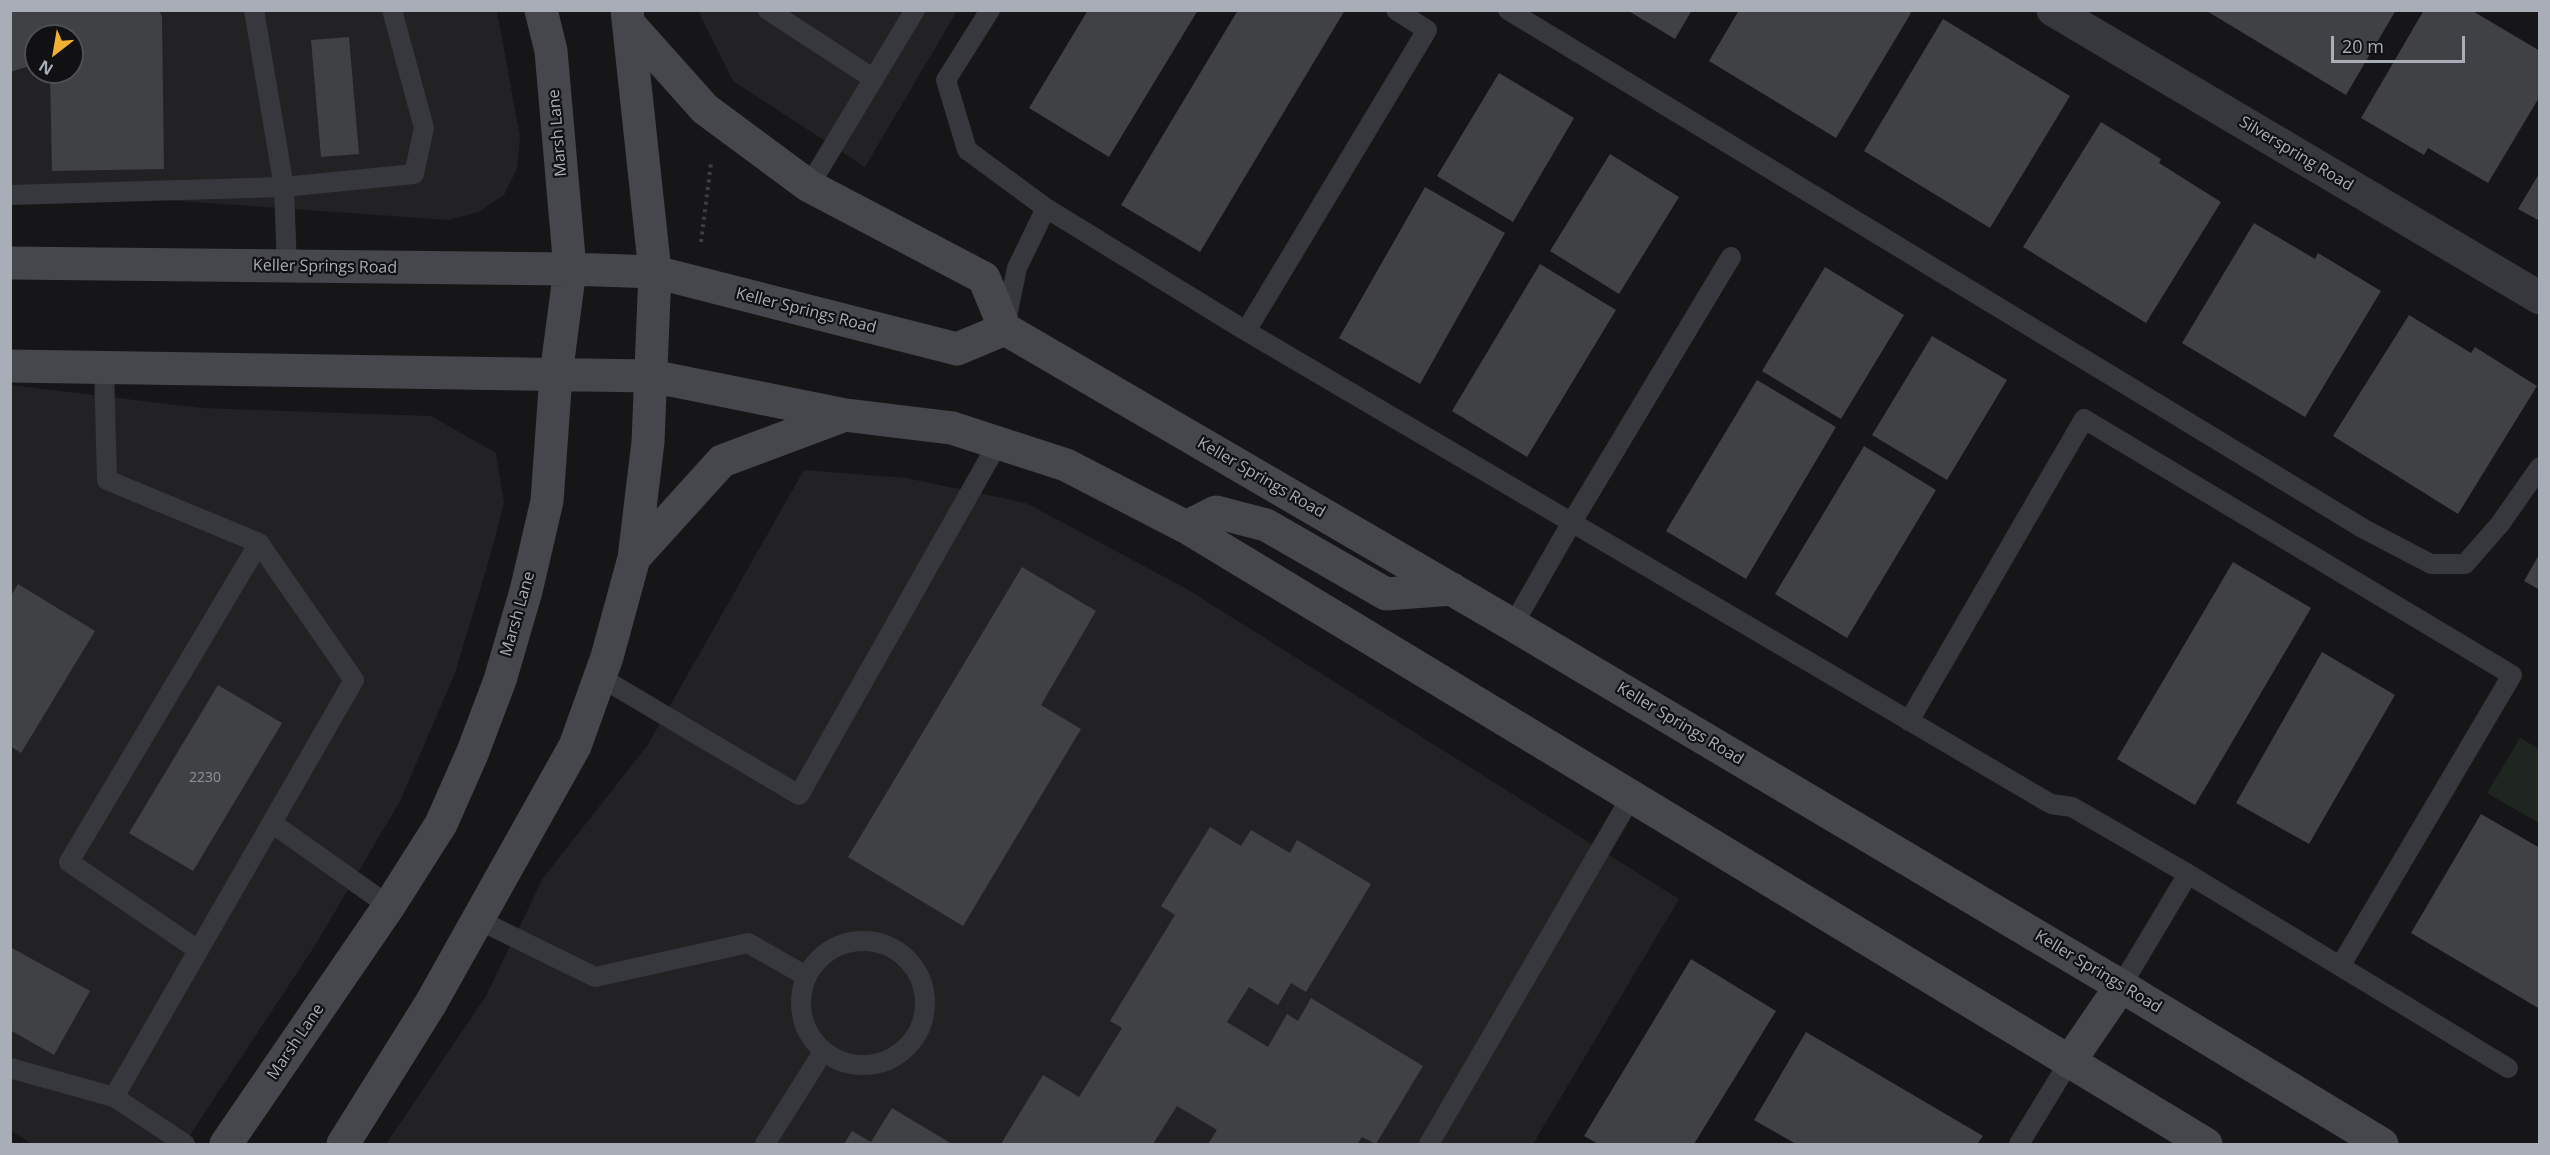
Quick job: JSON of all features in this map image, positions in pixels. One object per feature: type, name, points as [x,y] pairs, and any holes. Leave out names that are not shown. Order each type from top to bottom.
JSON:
[{"type":"main road","name":"Marsh Lane","points":[[226,1144],[389,906],[441,824],[472,754],[500,680],[526,591],[547,501],[556,375],[570,269],[551,51],[542,10]]},
{"type":"main road","points":[[628,17],[705,109],[809,186],[984,278],[1005,329]]},
{"type":"main road","points":[[343,1144],[431,1003],[575,746],[600,677],[633,558],[648,442],[656,272],[628,17]]},
{"type":"main road","name":"Keller Springs Road","points":[[10,263],[570,269],[656,272],[957,349],[1005,329],[1513,625],[2121,986],[2382,1144]]},
{"type":"main road","points":[[10,366],[651,376],[845,415],[952,428],[1066,465],[1186,527],[2206,1144]]},
{"type":"main road","points":[[633,558],[722,461],[845,415]]},
{"type":"main road","points":[[1186,527],[1216,512],[1266,525],[1386,594],[1452,589]]},
{"type":"main road","points":[[2069,1062],[2121,986]]},
{"type":"street","name":"Silverspring Road","points":[[2053,10],[2540,298]]},
{"type":"lane","points":[[254,10],[284,187],[286,267]]},
{"type":"lane","points":[[10,195],[284,187],[414,174],[424,128],[392,10]]},
{"type":"lane","points":[[768,10],[874,80]]},
{"type":"lane","points":[[809,186],[915,10]]},
{"type":"lane","points":[[990,10],[946,80],[967,150],[1046,208],[1246,331],[2051,804],[2072,807],[2188,874],[2508,1068]]},
{"type":"lane","points":[[1246,331],[1427,30],[1396,10]]},
{"type":"lane","points":[[1508,10],[2364,529],[2431,564],[2465,564],[2500,524],[2540,467]]},
{"type":"lane","points":[[1005,329],[1017,268],[1046,208]]},
{"type":"lane","points":[[1513,625],[1731,257]]},
{"type":"lane","points":[[104,367],[107,480],[259,543],[354,680],[114,1097]]},
{"type":"lane","points":[[1909,721],[2084,418],[2512,675],[2341,965]]},
{"type":"lane","points":[[600,677],[799,795],[998,443]]},
{"type":"lane","points":[[198,950],[69,862],[259,543]]},
{"type":"lane","points":[[1429,1144],[1631,797]]},
{"type":"lane","points":[[272,823],[389,906]]},
{"type":"lane","points":[[2121,986],[2188,874]]},
{"type":"lane","points":[[479,920],[595,977],[748,943],[806,976]]},
{"type":"lane","points":[[855,941],[876,942],[896,950],[912,963],[922,981],[926,1001],[923,1021],[914,1040],[900,1053],[881,1062],[861,1065],[842,1062],[823,1052],[810,1036],[802,1016],[800,995],[806,976],[818,958],[835,946],[855,941]]},
{"type":"lane","points":[[765,1144],[823,1052]]},
{"type":"lane","points":[[2019,1144],[2069,1062]]},
{"type":"lane","points":[[10,1068],[114,1097],[185,1144]]},
{"type":"path","points":[[700,251],[711,161]]},
{"type":"shaded area","points":[[10,11],[497,11],[520,137],[517,169],[504,195],[479,212],[448,220],[11,189]]},
{"type":"shaded area","points":[[698,11],[957,11],[865,167],[733,81]]},
{"type":"shaded area","points":[[11,385],[201,408],[431,416],[496,453],[504,503],[489,560],[455,673],[400,801],[316,944],[184,1144],[33,1144],[11,1131]]},
{"type":"shaded area","points":[[804,470],[906,478],[1026,503],[1187,589],[1679,899],[1533,1144],[386,1144],[486,996],[543,878],[647,746]]},
{"type":"shaded area","points":[[2520,738],[2539,749],[2539,823],[2487,793]]},
{"type":"building","points":[[10,10],[159,10],[162,17],[164,169],[52,171],[50,84],[84,84],[84,24],[24,24],[24,68],[10,72]]},
{"type":"building","points":[[1088,10],[1198,10],[1109,157],[1029,108]]},
{"type":"building","points":[[1238,10],[1345,10],[1200,252],[1121,205]]},
{"type":"building","points":[[1627,10],[1692,10],[1675,39]]},
{"type":"building","points":[[1739,10],[1907,10],[1911,13],[1836,138],[1709,61]]},
{"type":"building","points":[[2205,10],[2396,10],[2346,95]]},
{"type":"building","points":[[2424,10],[2471,10],[2540,51],[2540,96],[2488,183],[2428,148],[2424,155],[2361,118]]},
{"type":"building","points":[[1943,19],[2070,96],[1990,228],[1864,151]]},
{"type":"building","points":[[349,37],[359,154],[321,157],[311,40]]},
{"type":"building","points":[[1499,73],[1574,118],[1513,222],[1437,176]]},
{"type":"building","points":[[2101,122],[2161,159],[2159,163],[2221,202],[2146,323],[2023,247]]},
{"type":"building","points":[[1610,154],[1679,197],[1619,294],[1550,251]]},
{"type":"building","points":[[2540,172],[2540,221],[2518,209]]},
{"type":"building","points":[[1425,187],[1505,233],[1420,384],[1339,338]]},
{"type":"building","points":[[2254,223],[2315,259],[2318,253],[2381,291],[2305,417],[2182,343]]},
{"type":"building","points":[[1540,264],[1616,310],[1527,457],[1452,411]]},
{"type":"building","points":[[1825,267],[1904,315],[1841,419],[1762,371]]},
{"type":"building","points":[[2409,315],[2471,353],[2475,347],[2537,386],[2458,514],[2333,436]]},
{"type":"building","points":[[1932,336],[2007,380],[1947,480],[1872,435]]},
{"type":"building","points":[[1757,380],[1836,427],[1746,579],[1666,531]]},
{"type":"building","points":[[1864,446],[1936,490],[1847,638],[1775,594]]},
{"type":"building","points":[[2540,553],[2540,590],[2524,581]]},
{"type":"building","points":[[2233,562],[2311,608],[2195,805],[2117,759]]},
{"type":"building","points":[[1022,567],[1096,611],[1041,705],[1081,729],[963,926],[848,857]]},
{"type":"building","points":[[18,584],[95,631],[21,753],[10,746],[10,597]]},
{"type":"building","points":[[2322,652],[2395,695],[2309,844],[2236,803]]},
{"type":"building","points":[[218,685],[282,723],[193,871],[129,833]]},
{"type":"building","points":[[2481,814],[2540,848],[2540,1009],[2411,933]]},
{"type":"building","points":[[1210,827],[1241,846],[1251,830],[1290,853],[1297,840],[1371,884],[1306,992],[1291,983],[1278,1005],[1249,987],[1227,1022],[1268,1047],[1287,1014],[1298,1021],[1311,998],[1423,1066],[1376,1144],[1362,1137],[1357,1144],[1208,1144],[1217,1130],[1177,1106],[1153,1144],[1001,1144],[1043,1075],[1079,1097],[1122,1028],[1110,1021],[1175,915],[1161,906]]},
{"type":"building","points":[[10,947],[90,991],[54,1055],[10,1030]]},
{"type":"building","points":[[1691,959],[1776,1011],[1694,1144],[1598,1144],[1584,1136]]},
{"type":"building","points":[[1806,1032],[1983,1136],[1977,1144],[1796,1144],[1754,1120]]},
{"type":"building","points":[[892,1108],[952,1144],[844,1144],[852,1131],[871,1142]]}]
